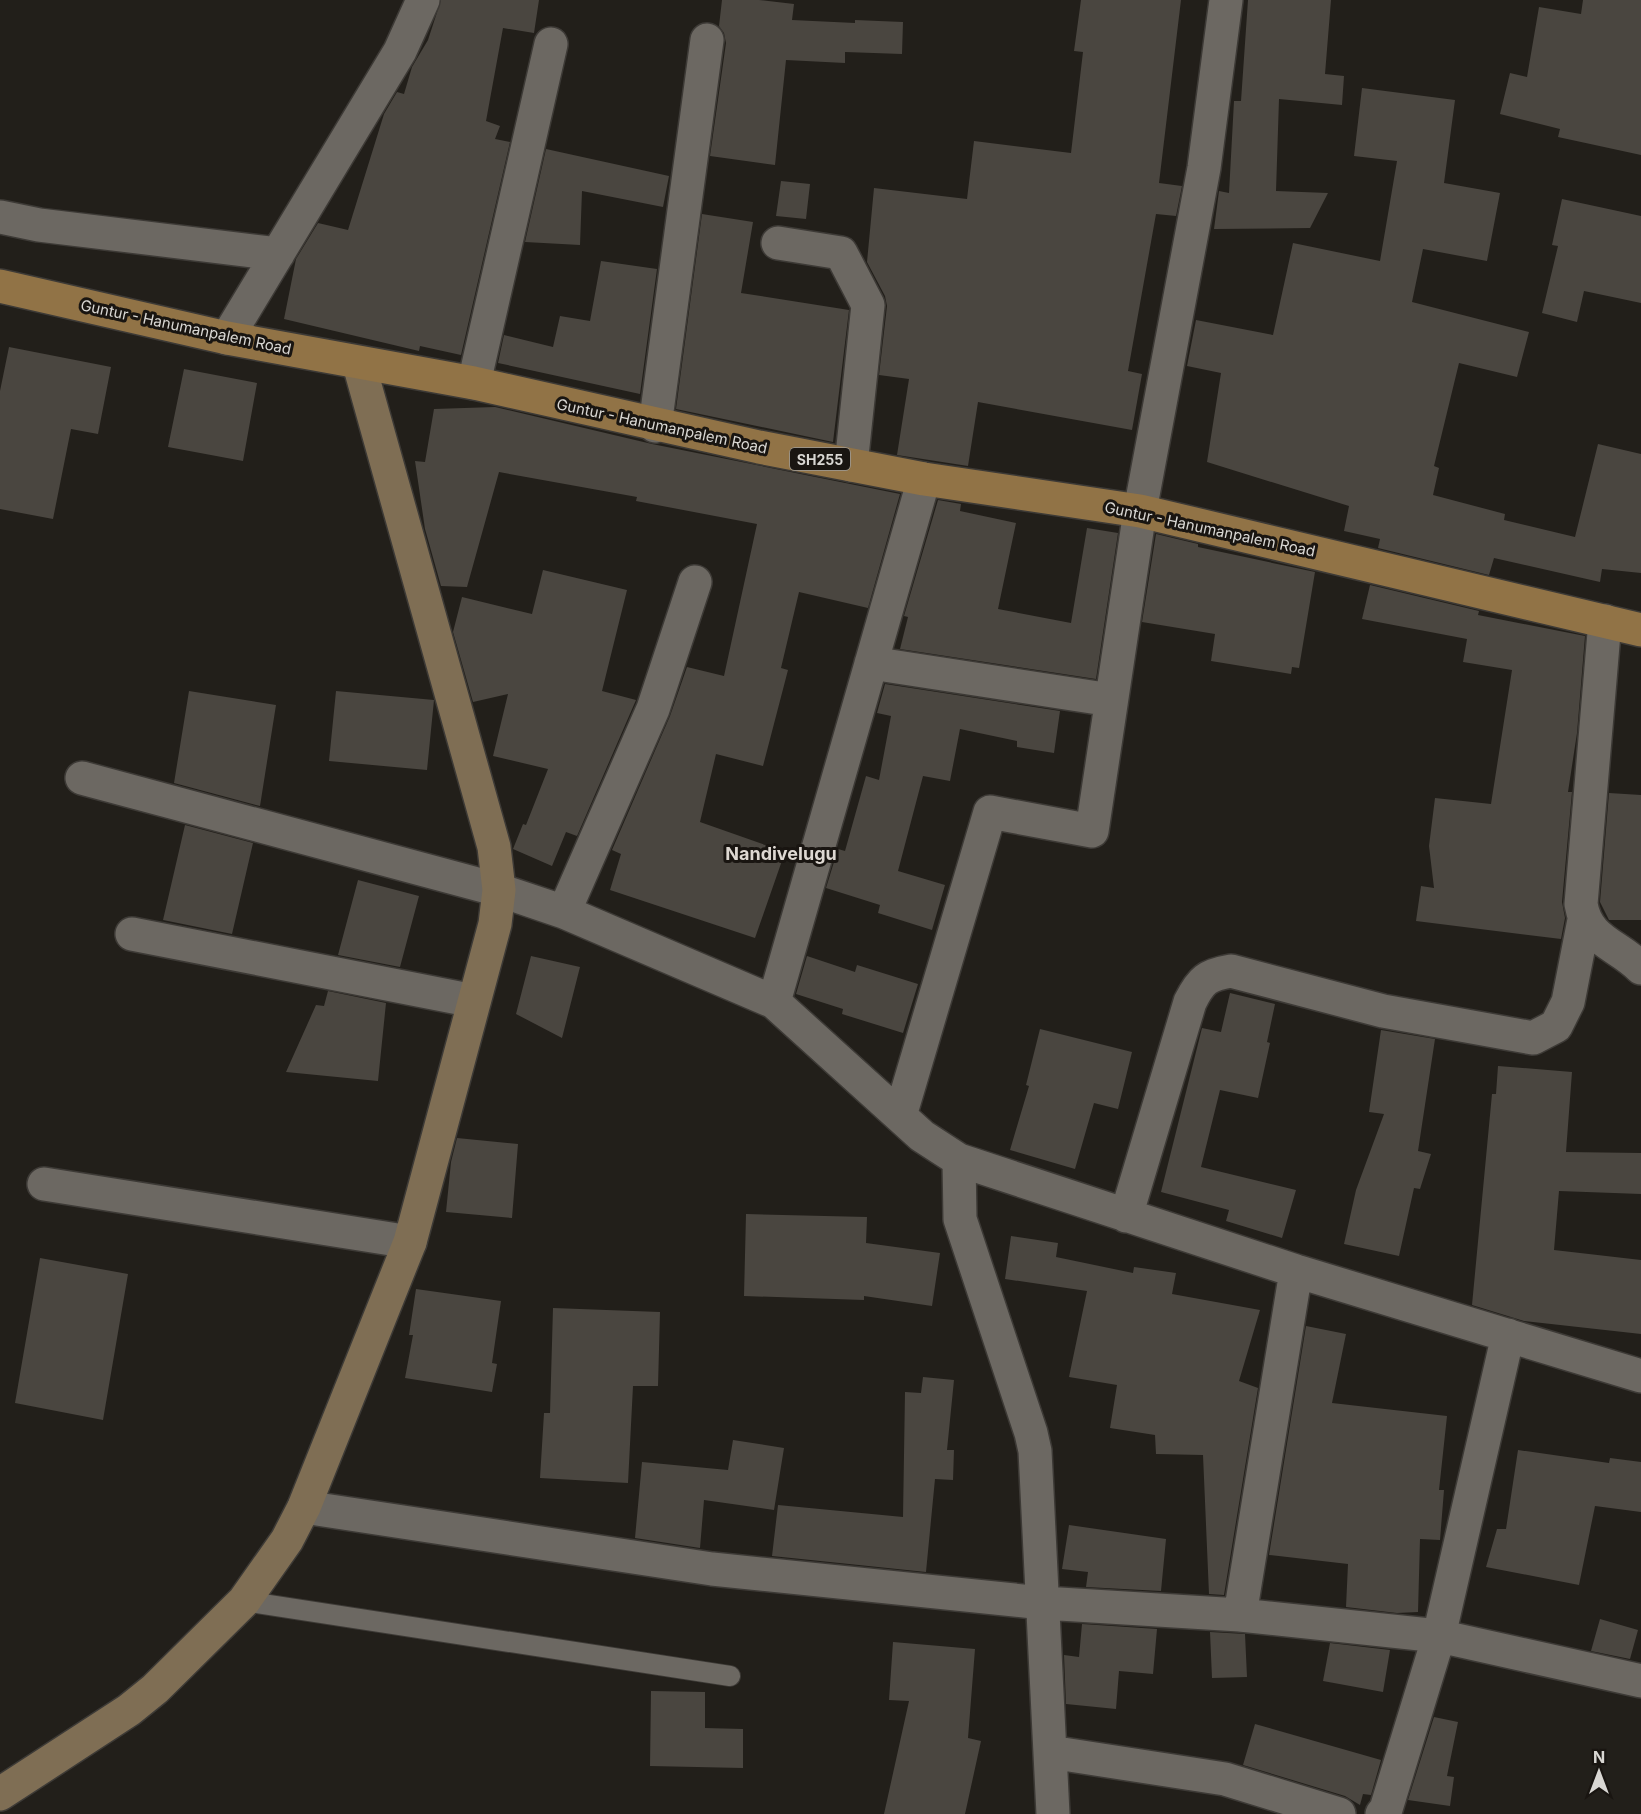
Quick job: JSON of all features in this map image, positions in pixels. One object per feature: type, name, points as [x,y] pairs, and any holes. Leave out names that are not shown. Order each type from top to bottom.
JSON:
[{"type":"main road","name":"Guntur - Hanumanpalem Road","points":[[0,286],[227,338],[359,364],[474,383],[655,426],[851,465],[924,479],[1140,511],[1641,630]]},
{"type":"street","points":[[227,338],[395,61],[423,0]]},
{"type":"street","points":[[900,1116],[990,812],[1092,831],[1140,511],[1204,168],[1226,0]]},
{"type":"street","points":[[655,426],[707,40]]},
{"type":"street","points":[[474,383],[551,44]]},
{"type":"street","points":[[0,217],[39,225],[278,254]]},
{"type":"street","points":[[778,243],[841,253],[868,305],[851,465]]},
{"type":"street","points":[[0,1794],[129,1710],[155,1689],[244,1601],[287,1540],[304,1507],[410,1242],[495,924],[500,890],[494,846],[359,364]]},
{"type":"street","points":[[774,1002],[924,479]]},
{"type":"street","points":[[564,912],[653,709],[695,582]]},
{"type":"street","points":[[1126,1216],[1190,1002],[1199,985],[1214,974],[1231,971],[1383,1011],[1533,1038],[1556,1026],[1568,1002],[1584,920],[1581,904],[1605,621]]},
{"type":"street","points":[[871,663],[1111,700]]},
{"type":"street","points":[[82,778],[500,890],[564,912],[774,1002],[937,1148],[958,1160],[1296,1272],[1641,1376]]},
{"type":"street","points":[[1584,920],[1593,933],[1641,968]]},
{"type":"street","points":[[132,934],[474,1001]]},
{"type":"street","points":[[958,1160],[960,1219],[1033,1442],[1053,1814]]},
{"type":"street","points":[[45,1184],[410,1242]]},
{"type":"street","points":[[1240,1615],[1296,1272]]},
{"type":"street","points":[[1382,1814],[1439,1636],[1508,1335]]},
{"type":"street","points":[[304,1507],[712,1569],[1043,1603],[1240,1615],[1439,1636],[1641,1681]]},
{"type":"street","points":[[1050,1752],[1214,1777],[1339,1814]]},
{"type":"lane","points":[[244,1601],[730,1676]]},
{"type":"building","points":[[441,0],[539,0],[534,33],[503,28],[486,121],[500,126],[495,139],[510,142],[461,355],[420,346],[419,351],[284,319],[296,259],[318,223],[348,230],[384,114],[397,92],[404,94],[412,67],[428,40]]},
{"type":"building","points":[[722,0],[759,0],[794,4],[792,20],[855,23],[855,20],[903,22],[902,54],[845,52],[845,63],[786,60],[775,165],[710,156],[726,43],[724,33],[719,26]]},
{"type":"building","points":[[1081,0],[1181,0],[1159,183],[1182,186],[1176,216],[1156,214],[1128,371],[1142,374],[1132,430],[978,402],[968,466],[897,455],[909,379],[879,375],[887,306],[885,296],[867,262],[874,188],[967,199],[974,141],[1071,153],[1083,52],[1074,51]]},
{"type":"building","points":[[1248,0],[1331,0],[1325,74],[1344,76],[1342,105],[1279,99],[1276,191],[1328,193],[1310,228],[1214,229],[1219,191],[1229,193],[1234,101],[1241,101]]},
{"type":"building","points":[[1583,0],[1641,0],[1641,155],[1558,137],[1560,129],[1500,114],[1510,73],[1527,77],[1539,7],[1581,14]]},
{"type":"building","points":[[1362,88],[1455,100],[1444,183],[1500,193],[1487,261],[1423,249],[1412,302],[1529,332],[1517,377],[1459,363],[1434,466],[1439,468],[1433,495],[1505,514],[1504,520],[1575,537],[1598,444],[1641,454],[1641,573],[1602,569],[1600,582],[1494,558],[1489,575],[1378,548],[1380,539],[1344,531],[1349,506],[1207,462],[1221,373],[1187,366],[1196,320],[1273,335],[1293,243],[1380,261],[1397,161],[1354,156]]},
{"type":"building","points":[[546,149],[669,176],[663,207],[582,191],[580,245],[525,242]]},
{"type":"building","points":[[781,181],[810,184],[806,219],[776,216]]},
{"type":"building","points":[[1562,199],[1641,216],[1641,303],[1584,291],[1577,322],[1542,313],[1558,246],[1552,245]]},
{"type":"building","points":[[702,214],[753,222],[741,293],[849,310],[833,442],[676,409]]},
{"type":"building","points":[[601,261],[657,269],[640,394],[498,363],[504,335],[553,347],[560,316],[590,321]]},
{"type":"building","points":[[9,347],[111,367],[98,434],[71,429],[53,519],[0,509],[0,391]]},
{"type":"building","points":[[184,369],[257,383],[243,461],[168,447]]},
{"type":"building","points":[[495,407],[652,444],[900,494],[868,608],[799,592],[781,668],[788,670],[763,766],[716,754],[700,822],[785,852],[755,938],[610,890],[621,854],[612,850],[670,716],[687,667],[724,676],[757,524],[636,501],[637,497],[499,472],[467,587],[441,586],[425,529],[415,461],[425,462],[434,409]]},
{"type":"building","points":[[938,500],[961,504],[960,511],[1016,523],[998,609],[1071,623],[1087,528],[1118,533],[1096,679],[900,649],[908,617],[904,616]]},
{"type":"building","points":[[1156,534],[1198,544],[1198,547],[1315,572],[1299,668],[1292,667],[1291,674],[1211,661],[1215,634],[1142,622]]},
{"type":"building","points":[[543,570],[627,590],[602,691],[636,700],[577,836],[566,832],[552,866],[513,849],[523,824],[526,825],[548,769],[493,756],[508,694],[473,702],[453,632],[462,597],[532,614]]},
{"type":"building","points":[[1370,585],[1479,611],[1478,615],[1585,636],[1577,733],[1568,792],[1572,792],[1562,902],[1565,918],[1561,939],[1416,921],[1421,886],[1434,888],[1429,846],[1435,798],[1491,804],[1512,670],[1463,662],[1467,639],[1362,619]]},
{"type":"building","points":[[885,684],[1060,711],[1054,753],[1017,747],[1017,741],[960,729],[950,781],[923,776],[898,871],[945,885],[932,930],[878,913],[880,905],[826,888],[838,849],[845,851],[866,776],[879,780],[891,716],[877,713]]},
{"type":"building","points":[[189,691],[276,705],[260,806],[174,783]]},
{"type":"building","points":[[336,691],[434,700],[427,770],[329,761]]},
{"type":"building","points":[[1609,793],[1641,795],[1641,920],[1609,920],[1600,902]]},
{"type":"building","points":[[185,825],[253,843],[232,934],[163,920]]},
{"type":"building","points":[[358,880],[419,896],[400,967],[338,955]]},
{"type":"building","points":[[531,956],[580,967],[562,1038],[516,1014]]},
{"type":"building","points":[[807,956],[855,972],[857,965],[918,984],[903,1033],[842,1014],[843,1009],[796,994]]},
{"type":"building","points":[[328,991],[386,1003],[378,1081],[286,1072],[316,1005],[324,1006]]},
{"type":"building","points":[[1230,993],[1275,1004],[1267,1042],[1270,1043],[1258,1098],[1220,1090],[1201,1167],[1296,1190],[1282,1238],[1226,1221],[1229,1210],[1161,1192],[1202,1028],[1221,1032]]},
{"type":"building","points":[[1040,1029],[1132,1052],[1118,1109],[1094,1103],[1075,1169],[1010,1150],[1029,1086],[1026,1085]]},
{"type":"building","points":[[1381,1030],[1435,1039],[1418,1151],[1431,1154],[1420,1189],[1414,1188],[1399,1256],[1344,1244],[1356,1190],[1384,1114],[1369,1112]]},
{"type":"building","points":[[1498,1066],[1572,1072],[1566,1152],[1641,1153],[1641,1194],[1559,1191],[1554,1250],[1641,1260],[1641,1334],[1524,1321],[1472,1305],[1492,1094],[1496,1094]]},
{"type":"building","points":[[457,1138],[518,1144],[512,1218],[446,1212],[451,1162]]},
{"type":"building","points":[[746,1214],[867,1217],[866,1243],[940,1253],[932,1306],[864,1296],[864,1300],[744,1296]]},
{"type":"building","points":[[1011,1236],[1058,1243],[1056,1257],[1133,1273],[1134,1267],[1176,1273],[1172,1294],[1260,1310],[1239,1381],[1258,1388],[1224,1595],[1209,1594],[1203,1455],[1156,1454],[1155,1435],[1110,1428],[1117,1385],[1069,1377],[1087,1291],[1005,1279]]},
{"type":"building","points":[[40,1258],[128,1274],[103,1420],[15,1403]]},
{"type":"building","points":[[416,1289],[501,1301],[492,1363],[497,1364],[492,1392],[405,1378],[413,1335],[409,1335]]},
{"type":"building","points":[[553,1308],[660,1312],[658,1386],[633,1386],[628,1483],[540,1478],[544,1413],[550,1413]]},
{"type":"building","points":[[1306,1326],[1346,1334],[1332,1403],[1447,1416],[1439,1490],[1444,1490],[1440,1540],[1420,1539],[1418,1612],[1397,1613],[1346,1607],[1348,1564],[1269,1555]]},
{"type":"building","points":[[923,1377],[954,1380],[947,1450],[954,1450],[953,1480],[935,1479],[926,1572],[772,1556],[778,1505],[903,1517],[905,1392],[921,1393]]},
{"type":"building","points":[[733,1440],[784,1448],[774,1510],[704,1500],[700,1548],[635,1538],[642,1462],[728,1470]]},
{"type":"building","points":[[1518,1450],[1609,1463],[1610,1458],[1641,1462],[1641,1512],[1595,1506],[1579,1585],[1486,1567],[1497,1529],[1506,1529]]},
{"type":"building","points":[[1069,1525],[1166,1539],[1161,1591],[1086,1587],[1088,1572],[1062,1569]]},
{"type":"building","points":[[1600,1619],[1638,1630],[1630,1659],[1591,1651]]},
{"type":"building","points":[[1082,1624],[1157,1629],[1153,1674],[1119,1671],[1116,1709],[1066,1704],[1064,1655],[1079,1657]]},
{"type":"building","points":[[1210,1632],[1245,1634],[1247,1677],[1212,1678]]},
{"type":"building","points":[[893,1642],[975,1649],[968,1738],[981,1741],[965,1814],[884,1814],[909,1701],[889,1700]]},
{"type":"building","points":[[1330,1643],[1390,1650],[1383,1692],[1323,1681]]},
{"type":"building","points":[[651,1691],[705,1692],[705,1728],[743,1729],[743,1768],[650,1766]]},
{"type":"building","points":[[1434,1717],[1458,1722],[1447,1776],[1454,1777],[1450,1806],[1408,1800]]},
{"type":"building","points":[[1255,1724],[1381,1760],[1371,1795],[1363,1794],[1360,1805],[1345,1796],[1243,1765]]},
{"type":"district","name":"Nandivelugu","points":[[781,853]]}]
